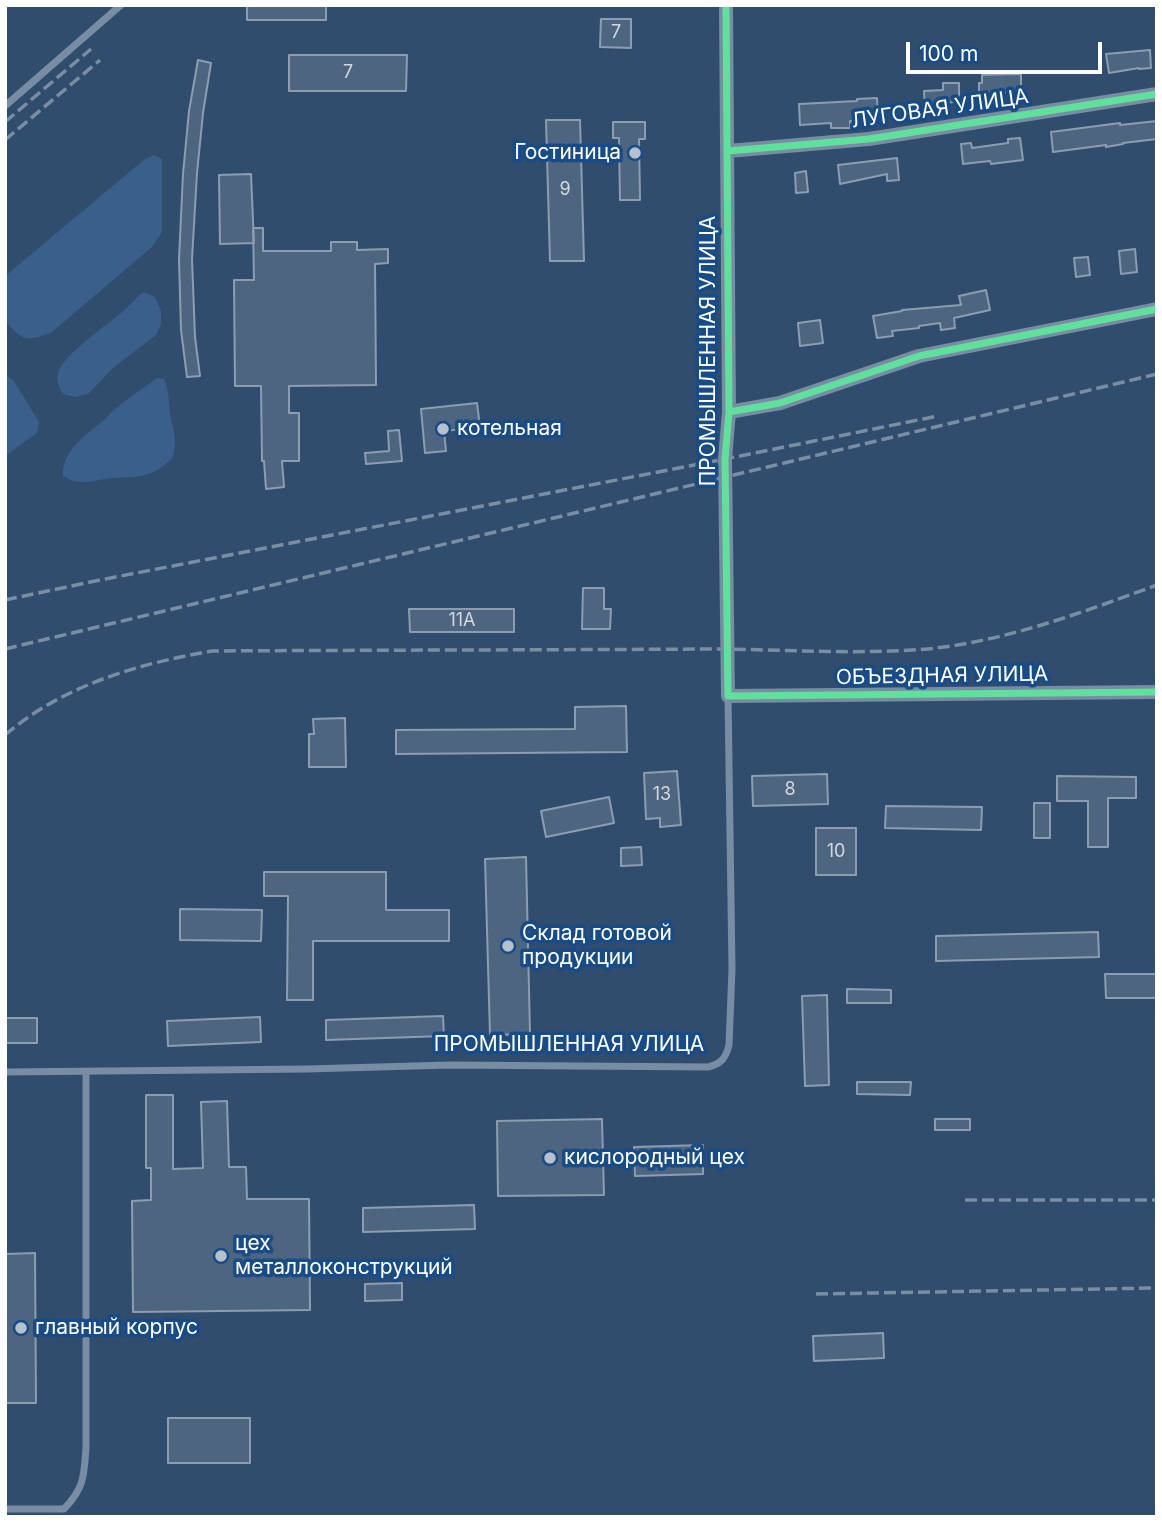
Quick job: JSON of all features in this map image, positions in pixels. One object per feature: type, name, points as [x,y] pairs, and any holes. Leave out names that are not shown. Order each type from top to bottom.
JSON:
[{"type":"street","name":"ПРОМЫШЛЕННАЯ УЛИЦА","points":[[726,5],[729,412],[725,459],[727,696]]},
{"type":"street","name":"ЛУГОВАЯ УЛИЦА","points":[[727,151],[869,139],[1157,94]]},
{"type":"street","points":[[729,412],[779,403],[919,356],[1157,309]]},
{"type":"street","name":"ОБЪЕЗДНАЯ УЛИЦА","points":[[727,696],[1157,692]]},
{"type":"lane","points":[[5,106],[121,5]]},
{"type":"lane","name":"ПРОМЫШЛЕННАЯ УЛИЦА","points":[[86,1072],[450,1065],[708,1067],[720,1063],[729,1045],[732,969],[727,696]]},
{"type":"lane","points":[[5,1072],[86,1072],[84,1478],[64,1513],[5,1510]]},
{"type":"water","points":[[154,155],[162,159],[162,232],[152,247],[52,332],[31,338],[17,333],[5,321],[5,276],[145,159]]},
{"type":"water","points":[[144,292],[155,297],[161,311],[161,325],[156,335],[113,368],[88,394],[75,397],[63,394],[57,378],[68,357]]},
{"type":"water","points":[[5,374],[14,381],[39,422],[37,433],[5,456]]},
{"type":"water","points":[[157,378],[164,379],[167,389],[175,439],[172,459],[149,474],[138,476],[84,482],[63,476],[66,459],[76,444],[116,408]]},
{"type":"building","points":[[247,5],[326,5],[326,20],[247,20]]},
{"type":"building","points":[[601,19],[631,19],[631,48],[600,47]]},
{"type":"building","points":[[1150,50],[1151,68],[1109,73],[1106,54]]},
{"type":"building","points":[[289,55],[407,55],[406,91],[289,91]]},
{"type":"building","points":[[198,60],[211,63],[197,173],[192,259],[195,337],[200,376],[187,377],[181,330],[179,259],[189,111]]},
{"type":"building","points":[[1021,74],[1021,92],[979,96],[982,75]]},
{"type":"building","points":[[943,83],[959,83],[959,102],[937,103],[937,109],[925,110],[924,91],[943,90]]},
{"type":"building","points":[[877,98],[878,119],[850,121],[850,128],[831,128],[831,123],[800,125],[799,104]]},
{"type":"building","points":[[546,120],[580,120],[584,261],[550,261]]},
{"type":"building","points":[[1157,121],[1157,139],[1053,152],[1051,132]]},
{"type":"building","points":[[613,122],[645,122],[645,139],[639,139],[640,200],[620,200],[619,138],[613,138]]},
{"type":"building","points":[[1020,138],[1023,160],[963,164],[961,144],[971,143],[972,148],[1008,143],[1008,139]]},
{"type":"building","points":[[897,158],[899,180],[887,181],[887,174],[840,184],[838,165]]},
{"type":"building","points":[[806,171],[808,192],[796,193],[795,173]]},
{"type":"building","points":[[251,174],[254,243],[220,244],[219,175]]},
{"type":"building","points":[[253,228],[263,228],[263,251],[331,251],[331,242],[357,242],[357,250],[388,249],[388,263],[375,264],[376,385],[289,386],[289,413],[299,413],[299,461],[282,461],[284,487],[266,489],[262,461],[261,386],[235,386],[234,280],[254,280]]},
{"type":"building","points":[[1135,249],[1137,272],[1121,274],[1119,251]]},
{"type":"building","points":[[1088,257],[1090,275],[1076,277],[1074,258]]},
{"type":"building","points":[[986,290],[990,310],[954,318],[955,328],[941,330],[940,323],[892,331],[893,336],[877,338],[873,316],[902,310],[961,305],[959,296]]},
{"type":"building","points":[[820,320],[823,343],[800,346],[798,323]]},
{"type":"building","name":"котельная","points":[[477,403],[480,427],[444,431],[446,451],[425,453],[421,409]]},
{"type":"building","points":[[399,430],[402,461],[366,464],[365,453],[389,451],[388,431]]},
{"type":"building","points":[[583,588],[604,588],[604,609],[611,609],[610,629],[582,629]]},
{"type":"building","points":[[409,609],[514,609],[514,632],[410,632]]},
{"type":"building","points":[[626,706],[627,752],[396,754],[396,730],[575,729],[575,707]]},
{"type":"building","points":[[345,718],[346,767],[309,767],[309,734],[314,734],[313,719]]},
{"type":"building","points":[[677,771],[681,825],[660,827],[660,818],[646,819],[644,773]]},
{"type":"building","points":[[827,774],[828,804],[753,806],[752,776]]},
{"type":"building","points":[[1057,776],[1136,777],[1136,798],[1108,798],[1108,847],[1088,847],[1088,801],[1057,801]]},
{"type":"building","points":[[609,797],[614,823],[546,837],[541,811]]},
{"type":"building","points":[[1034,803],[1050,803],[1050,838],[1034,838]]},
{"type":"building","points":[[886,806],[982,807],[981,830],[885,828]]},
{"type":"building","points":[[816,828],[856,828],[856,875],[816,875]]},
{"type":"building","points":[[641,847],[642,865],[621,866],[621,848]]},
{"type":"building","name":"Склад готовой продукции","points":[[526,857],[530,1034],[490,1035],[485,859]]},
{"type":"building","points":[[264,872],[386,872],[386,910],[449,910],[449,941],[313,941],[313,1000],[287,1000],[288,896],[264,896]]},
{"type":"building","points":[[180,909],[262,910],[261,941],[180,940]]},
{"type":"building","points":[[1098,932],[1099,957],[936,961],[936,936]]},
{"type":"building","points":[[1105,974],[1157,974],[1157,998],[1106,998]]},
{"type":"building","points":[[847,989],[891,990],[891,1003],[847,1003]]},
{"type":"building","points":[[827,995],[829,1085],[805,1086],[802,996]]},
{"type":"building","points":[[443,1016],[444,1036],[326,1040],[326,1020]]},
{"type":"building","points":[[260,1017],[261,1042],[168,1046],[167,1021]]},
{"type":"building","points":[[5,1018],[37,1018],[37,1043],[5,1043]]},
{"type":"building","points":[[857,1082],[911,1082],[910,1095],[857,1094]]},
{"type":"building","name":"цех металлоконструкций","points":[[146,1095],[173,1095],[173,1169],[203,1168],[201,1102],[227,1101],[229,1167],[246,1167],[247,1199],[309,1199],[310,1310],[133,1312],[132,1201],[151,1200],[151,1168],[146,1168]]},
{"type":"building","name":"кислородный цех","points":[[602,1119],[604,1195],[498,1196],[497,1121]]},
{"type":"building","points":[[935,1119],[970,1119],[970,1130],[935,1130]]},
{"type":"building","points":[[703,1145],[703,1174],[635,1176],[634,1147]]},
{"type":"building","points":[[474,1205],[475,1229],[363,1232],[363,1208]]},
{"type":"building","name":"главный корпус","points":[[35,1253],[36,1403],[5,1403],[5,1254]]},
{"type":"building","points":[[402,1283],[402,1300],[365,1301],[365,1284]]},
{"type":"building","points":[[883,1333],[884,1358],[814,1361],[813,1336]]},
{"type":"building","points":[[168,1418],[250,1418],[250,1463],[168,1463]]},
{"type":"railway","points":[[5,122],[91,49]]},
{"type":"railway","points":[[5,140],[100,60]]},
{"type":"railway","points":[[5,649],[1157,374]]},
{"type":"railway","points":[[5,600],[938,416]]},
{"type":"railway","points":[[5,735],[52,703],[102,679],[156,663],[212,651],[900,651],[957,645],[1015,632],[1157,585]]},
{"type":"railway","points":[[965,1200],[1157,1200]]},
{"type":"railway","points":[[816,1294],[1157,1288]]},
{"type":"cycle path","points":[[726,5],[729,412],[725,459],[728,696],[1157,692]]},
{"type":"cycle path","points":[[728,151],[869,139],[1157,94]]},
{"type":"cycle path","points":[[729,412],[780,403],[919,356],[1157,309]]},
{"type":"place","name":"Гостиница","points":[[635,153]]},
{"type":"place","name":"котельная","points":[[443,429]]},
{"type":"place","name":"Склад готовой продукции","points":[[508,946]]},
{"type":"place","name":"кислородный цех","points":[[550,1158]]},
{"type":"place","name":"цех металлоконструкций","points":[[221,1256]]},
{"type":"place","name":"главный корпус","points":[[21,1328]]}]
